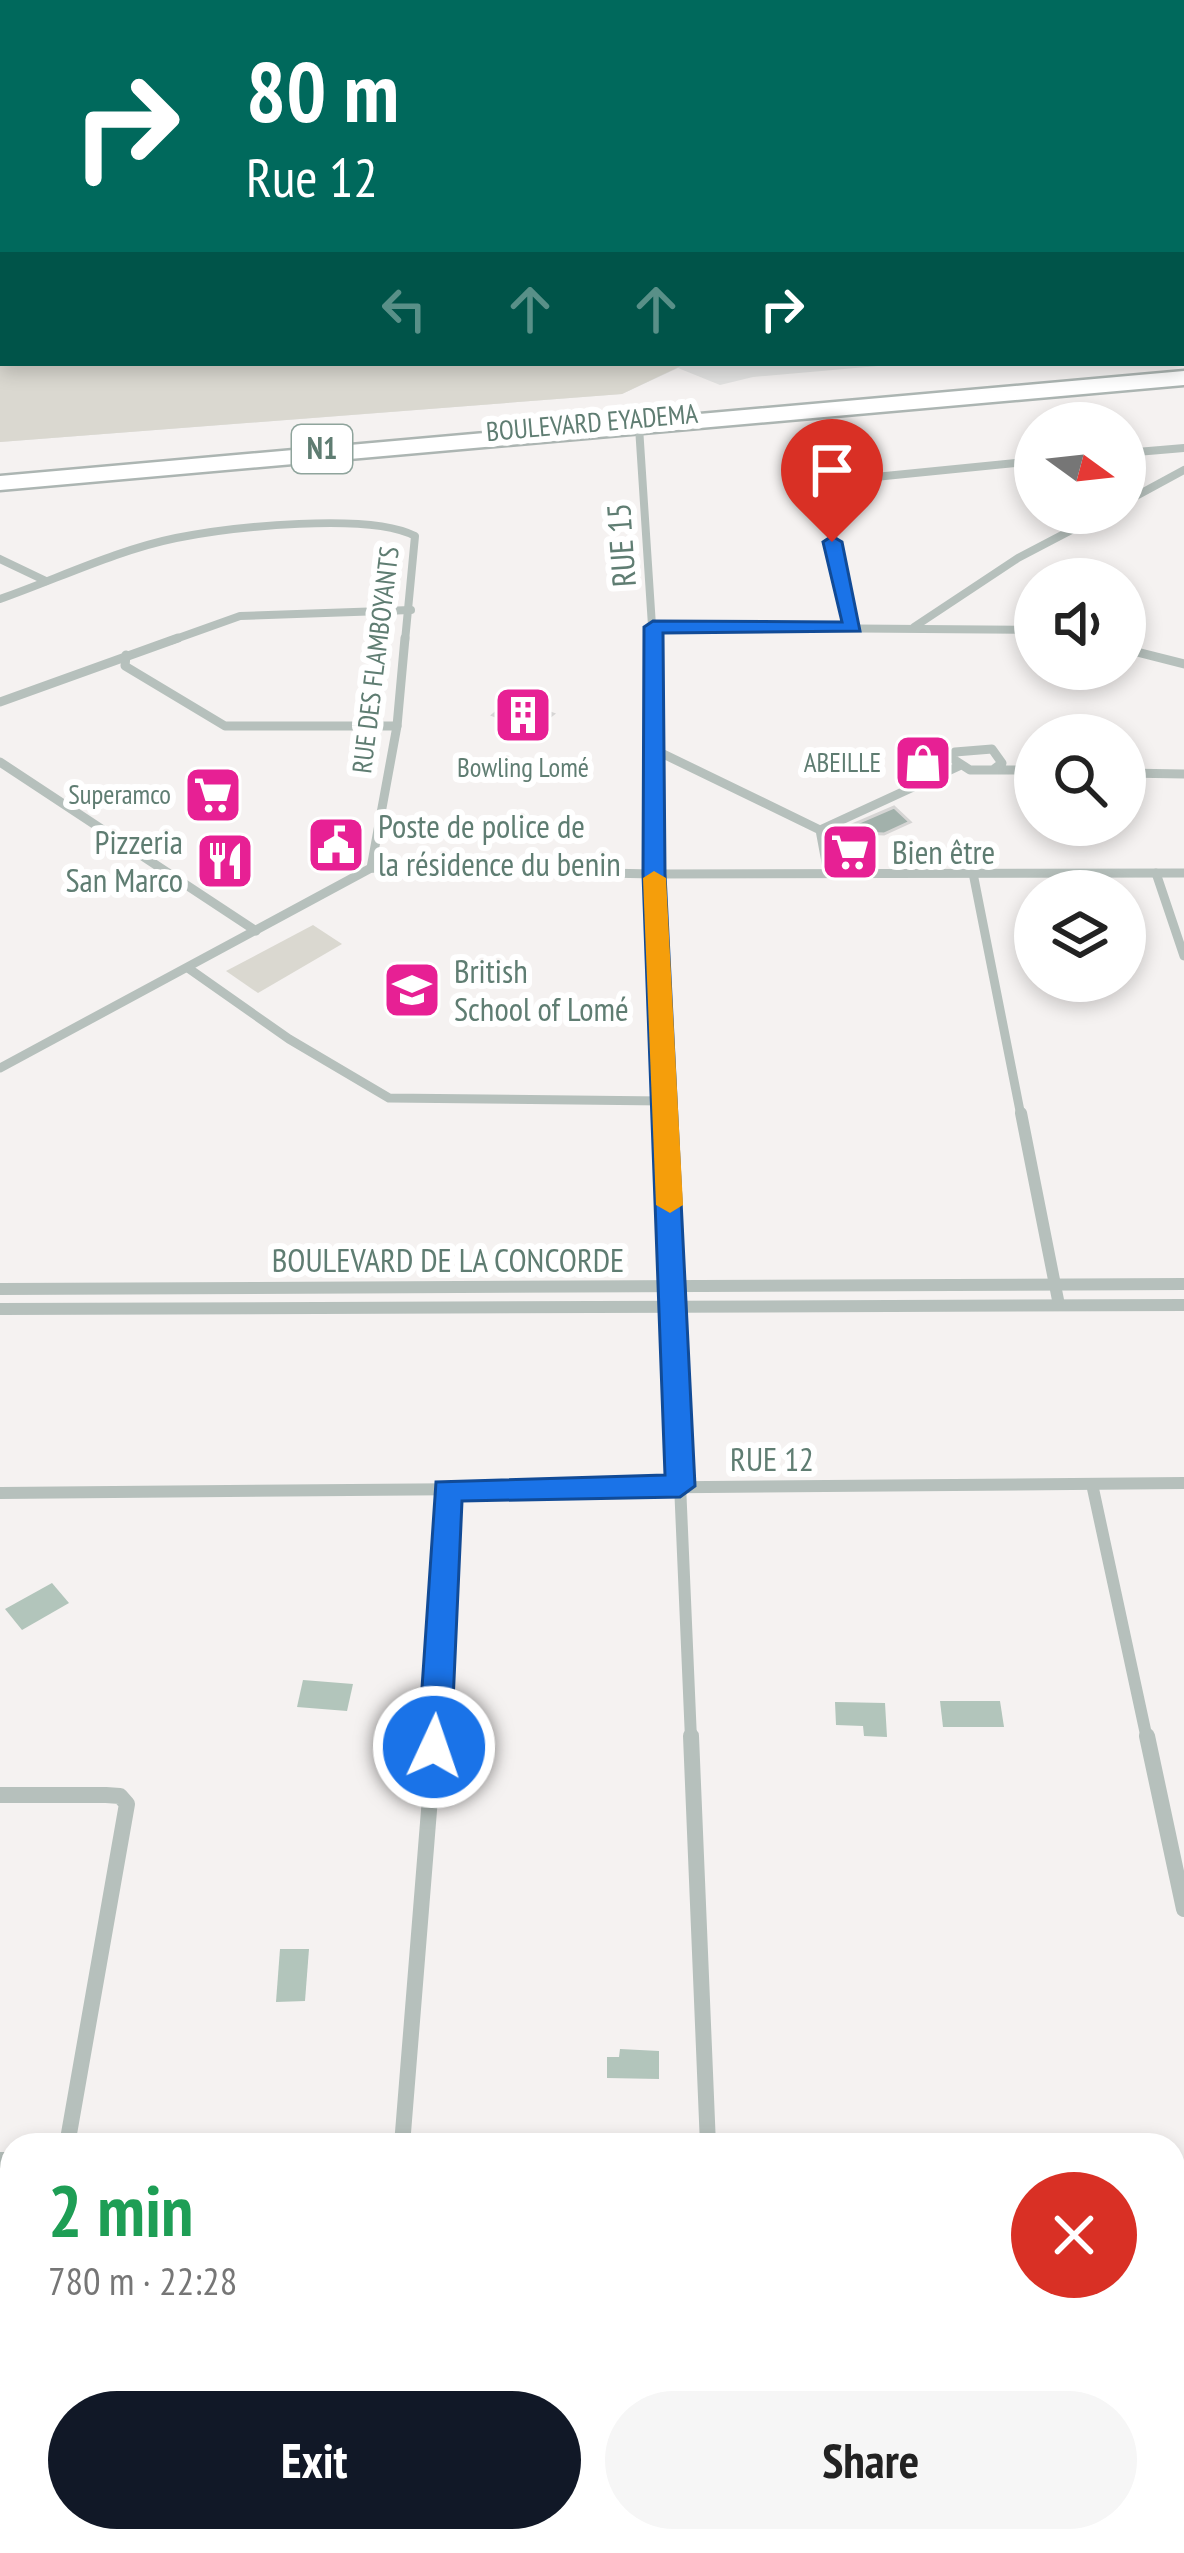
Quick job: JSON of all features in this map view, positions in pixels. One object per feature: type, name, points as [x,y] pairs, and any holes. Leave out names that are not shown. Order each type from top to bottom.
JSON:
[{"type":"highway","name":"N1","points":[[0,479],[1184,374]]},
{"type":"street","name":"RUE 15","points":[[641,422],[653,627],[654,874],[707,2133]]},
{"type":"street","points":[[1146,451],[1184,448]]},
{"type":"street","points":[[853,627],[826,504],[829,493],[855,479],[1014,463]]},
{"type":"street","points":[[1146,491],[1184,470]]},
{"type":"street","name":"RUE DES FLAMBOYANTS","points":[[0,599],[158,541],[380,522],[415,536],[397,726],[371,868]]},
{"type":"street","points":[[913,628],[1018,558],[1063,534]]},
{"type":"street","points":[[0,559],[46,581]]},
{"type":"street","points":[[0,702],[252,614],[411,610]]},
{"type":"street","points":[[653,627],[1014,630]]},
{"type":"street","points":[[1146,654],[1184,664]]},
{"type":"street","points":[[126,655],[125,666],[225,726],[397,726]]},
{"type":"street","points":[[959,766],[955,752],[978,746],[1001,755],[1002,763],[994,769]]},
{"type":"street","points":[[653,748],[820,830]]},
{"type":"street","points":[[0,762],[256,931]]},
{"type":"street","points":[[820,830],[959,766],[1014,769]]},
{"type":"street","points":[[1146,773],[1184,774]]},
{"type":"street","points":[[820,830],[828,873]]},
{"type":"street","points":[[0,1068],[371,868],[654,874],[1184,873]]},
{"type":"street","points":[[973,873],[1059,1305]]},
{"type":"street","points":[[1156,873],[1184,956]]},
{"type":"street","points":[[188,968],[289,1039],[389,1098],[663,1101]]},
{"type":"street","name":"BOULEVARD DE LA CONCORDE","points":[[0,1289],[1184,1284]]},
{"type":"street","name":"BOULEVARD DE LA CONCORDE","points":[[0,1309],[1184,1305]]},
{"type":"street","name":"RUE 12","points":[[0,1493],[1184,1483]]},
{"type":"street","points":[[1092,1484],[1184,1909]]},
{"type":"street","points":[[403,2133],[434,1747],[447,1490]]},
{"type":"street","points":[[0,1795],[120,1796],[127,1804],[69,2133]]},
{"type":"shaded area","points":[[0,366],[878,366],[753,377],[720,385],[678,368],[622,394],[0,442]]},
{"type":"shaded area","points":[[0,366],[681,366],[622,394],[0,442]]},
{"type":"shaded area","points":[[313,925],[342,944],[258,993],[226,971]]},
{"type":"shaded area","points":[[52,1583],[69,1603],[22,1630],[5,1609]]},
{"type":"shaded area","points":[[303,1680],[353,1684],[347,1711],[297,1707]]},
{"type":"shaded area","points":[[940,1701],[1000,1701],[1004,1727],[943,1727]]},
{"type":"shaded area","points":[[835,1702],[885,1703],[887,1737],[864,1736],[863,1726],[836,1725]]},
{"type":"shaded area","points":[[280,1949],[309,1949],[305,2001],[276,2002]]},
{"type":"shaded area","points":[[620,2049],[659,2051],[659,2079],[607,2078],[607,2057],[619,2057]]},
{"type":"building","name":"Bowling Lomé","points":[[512,699],[553,714],[533,730],[493,715]]},
{"type":"building","points":[[894,807],[910,822],[884,834],[836,832]]},
{"type":"slow traffic","points":[[654,878],[670,1205]]},
{"type":"place","name":"Bowling Lomé","points":[[523,715]]},
{"type":"place","name":"ABEILLE","points":[[923,763]]},
{"type":"place","name":"Superamco","points":[[213,795]]},
{"type":"place","name":"Poste de police de la résidence du benin","points":[[336,845]]},
{"type":"place","name":"Bien être","points":[[850,852]]},
{"type":"place","name":"Pizzeria San Marco","points":[[225,861]]},
{"type":"place","name":"British School of Lomé","points":[[412,990]]},
{"type":"route","points":[[434,1747],[447,1490],[680,1486],[654,874],[653,627],[853,627],[832,542]]}]
